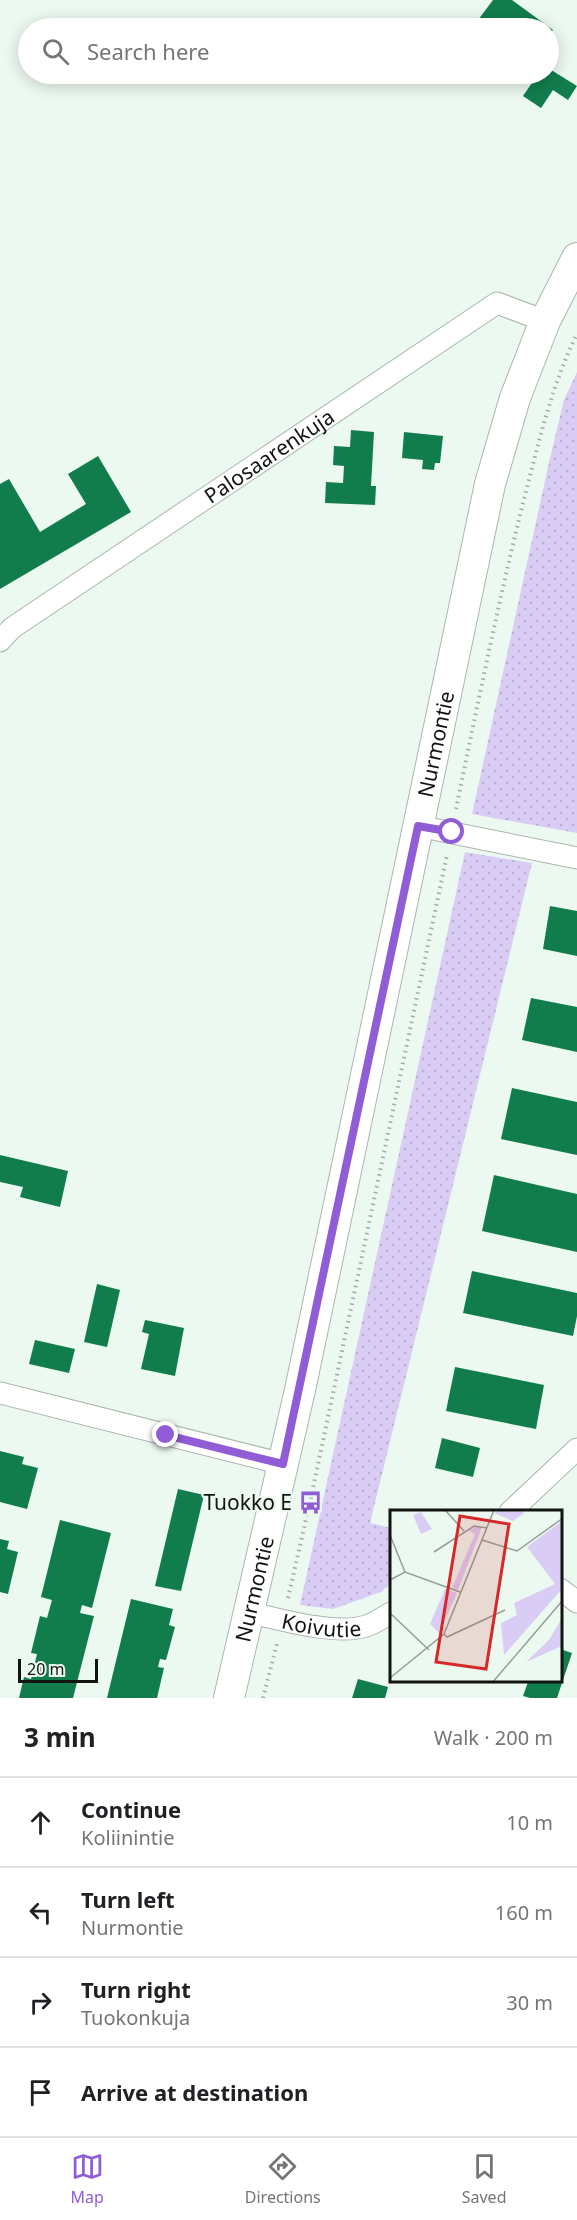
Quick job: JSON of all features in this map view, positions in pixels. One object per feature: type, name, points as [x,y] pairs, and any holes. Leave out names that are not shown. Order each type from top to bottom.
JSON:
[{"type":"main road","name":"Nurmontie","points":[[229,1698],[283,1464],[490,484],[515,398],[545,321],[577,258]]},
{"type":"street","name":"Palosaarenkuja","points":[[0,641],[12,628],[497,303],[545,321]]},
{"type":"street","points":[[418,826],[577,858]]},
{"type":"street","points":[[0,1393],[283,1464]]},
{"type":"street","points":[[512,1510],[577,1449]]},
{"type":"street","points":[[562,1590],[577,1602]]},
{"type":"street","name":"Koivutie","points":[[248,1612],[343,1629],[366,1626],[390,1614]]},
{"type":"path","points":[[263,1698],[310,1502],[501,593],[533,464],[565,358],[577,334]]},
{"type":"shaded area","points":[[577,372],[577,833],[472,814],[550,458],[564,400]]},
{"type":"shaded area","points":[[465,852],[532,863],[370,1523],[390,1528],[390,1584],[381,1592],[333,1609],[300,1605]]},
{"type":"building","points":[[493,0],[512,0],[537,18],[480,18]]},
{"type":"building","points":[[559,75],[577,86],[568,100],[553,90],[541,108],[523,96],[531,84],[559,84]]},
{"type":"building","points":[[351,430],[374,432],[371,486],[376,486],[375,505],[325,503],[326,482],[343,483],[344,466],[333,465],[334,446],[350,447]]},
{"type":"building","points":[[404,432],[443,436],[440,463],[435,463],[434,470],[422,469],[423,460],[402,458]]},
{"type":"building","points":[[98,456],[131,512],[0,589],[0,484],[9,479],[40,532],[86,504],[68,474]]},
{"type":"building","points":[[550,906],[577,911],[577,956],[543,949]]},
{"type":"building","points":[[531,998],[577,1007],[577,1052],[522,1040]]},
{"type":"building","points":[[512,1088],[577,1102],[577,1155],[501,1139]]},
{"type":"building","points":[[0,1155],[68,1171],[60,1207],[20,1197],[23,1187],[0,1182]]},
{"type":"building","points":[[494,1175],[577,1194],[577,1252],[482,1231]]},
{"type":"building","points":[[472,1271],[577,1293],[577,1316],[573,1336],[463,1313]]},
{"type":"building","points":[[97,1284],[120,1290],[107,1347],[84,1342]]},
{"type":"building","points":[[145,1320],[184,1328],[175,1376],[141,1369],[149,1334],[142,1332]]},
{"type":"building","points":[[35,1340],[75,1349],[69,1373],[29,1364]]},
{"type":"building","points":[[455,1367],[544,1385],[536,1429],[446,1411]]},
{"type":"building","points":[[442,1438],[480,1448],[473,1477],[435,1468]]},
{"type":"building","points":[[0,1451],[24,1457],[22,1464],[38,1468],[27,1509],[0,1502]]},
{"type":"building","points":[[178,1489],[204,1495],[181,1591],[155,1586]]},
{"type":"building","points":[[60,1520],[111,1533],[92,1608],[82,1605],[80,1613],[94,1616],[73,1698],[19,1698],[24,1677],[31,1679],[37,1654],[31,1653],[40,1616],[47,1618],[52,1600],[41,1597]]},
{"type":"building","points":[[0,1539],[9,1541],[7,1549],[18,1552],[8,1594],[0,1592]]},
{"type":"building","points":[[131,1599],[173,1609],[169,1625],[175,1627],[166,1660],[160,1659],[158,1667],[164,1668],[157,1698],[107,1698]]},
{"type":"building","points":[[562,1650],[572,1653],[562,1683]]},
{"type":"building","points":[[358,1679],[388,1687],[385,1698],[352,1698]]},
{"type":"building","points":[[528,1683],[562,1683],[557,1698],[523,1696]]},
{"type":"place","name":"Tuokko E","points":[[310,1502]]},
{"type":"route","points":[[166,1435],[283,1464],[418,826],[452,832]]}]
